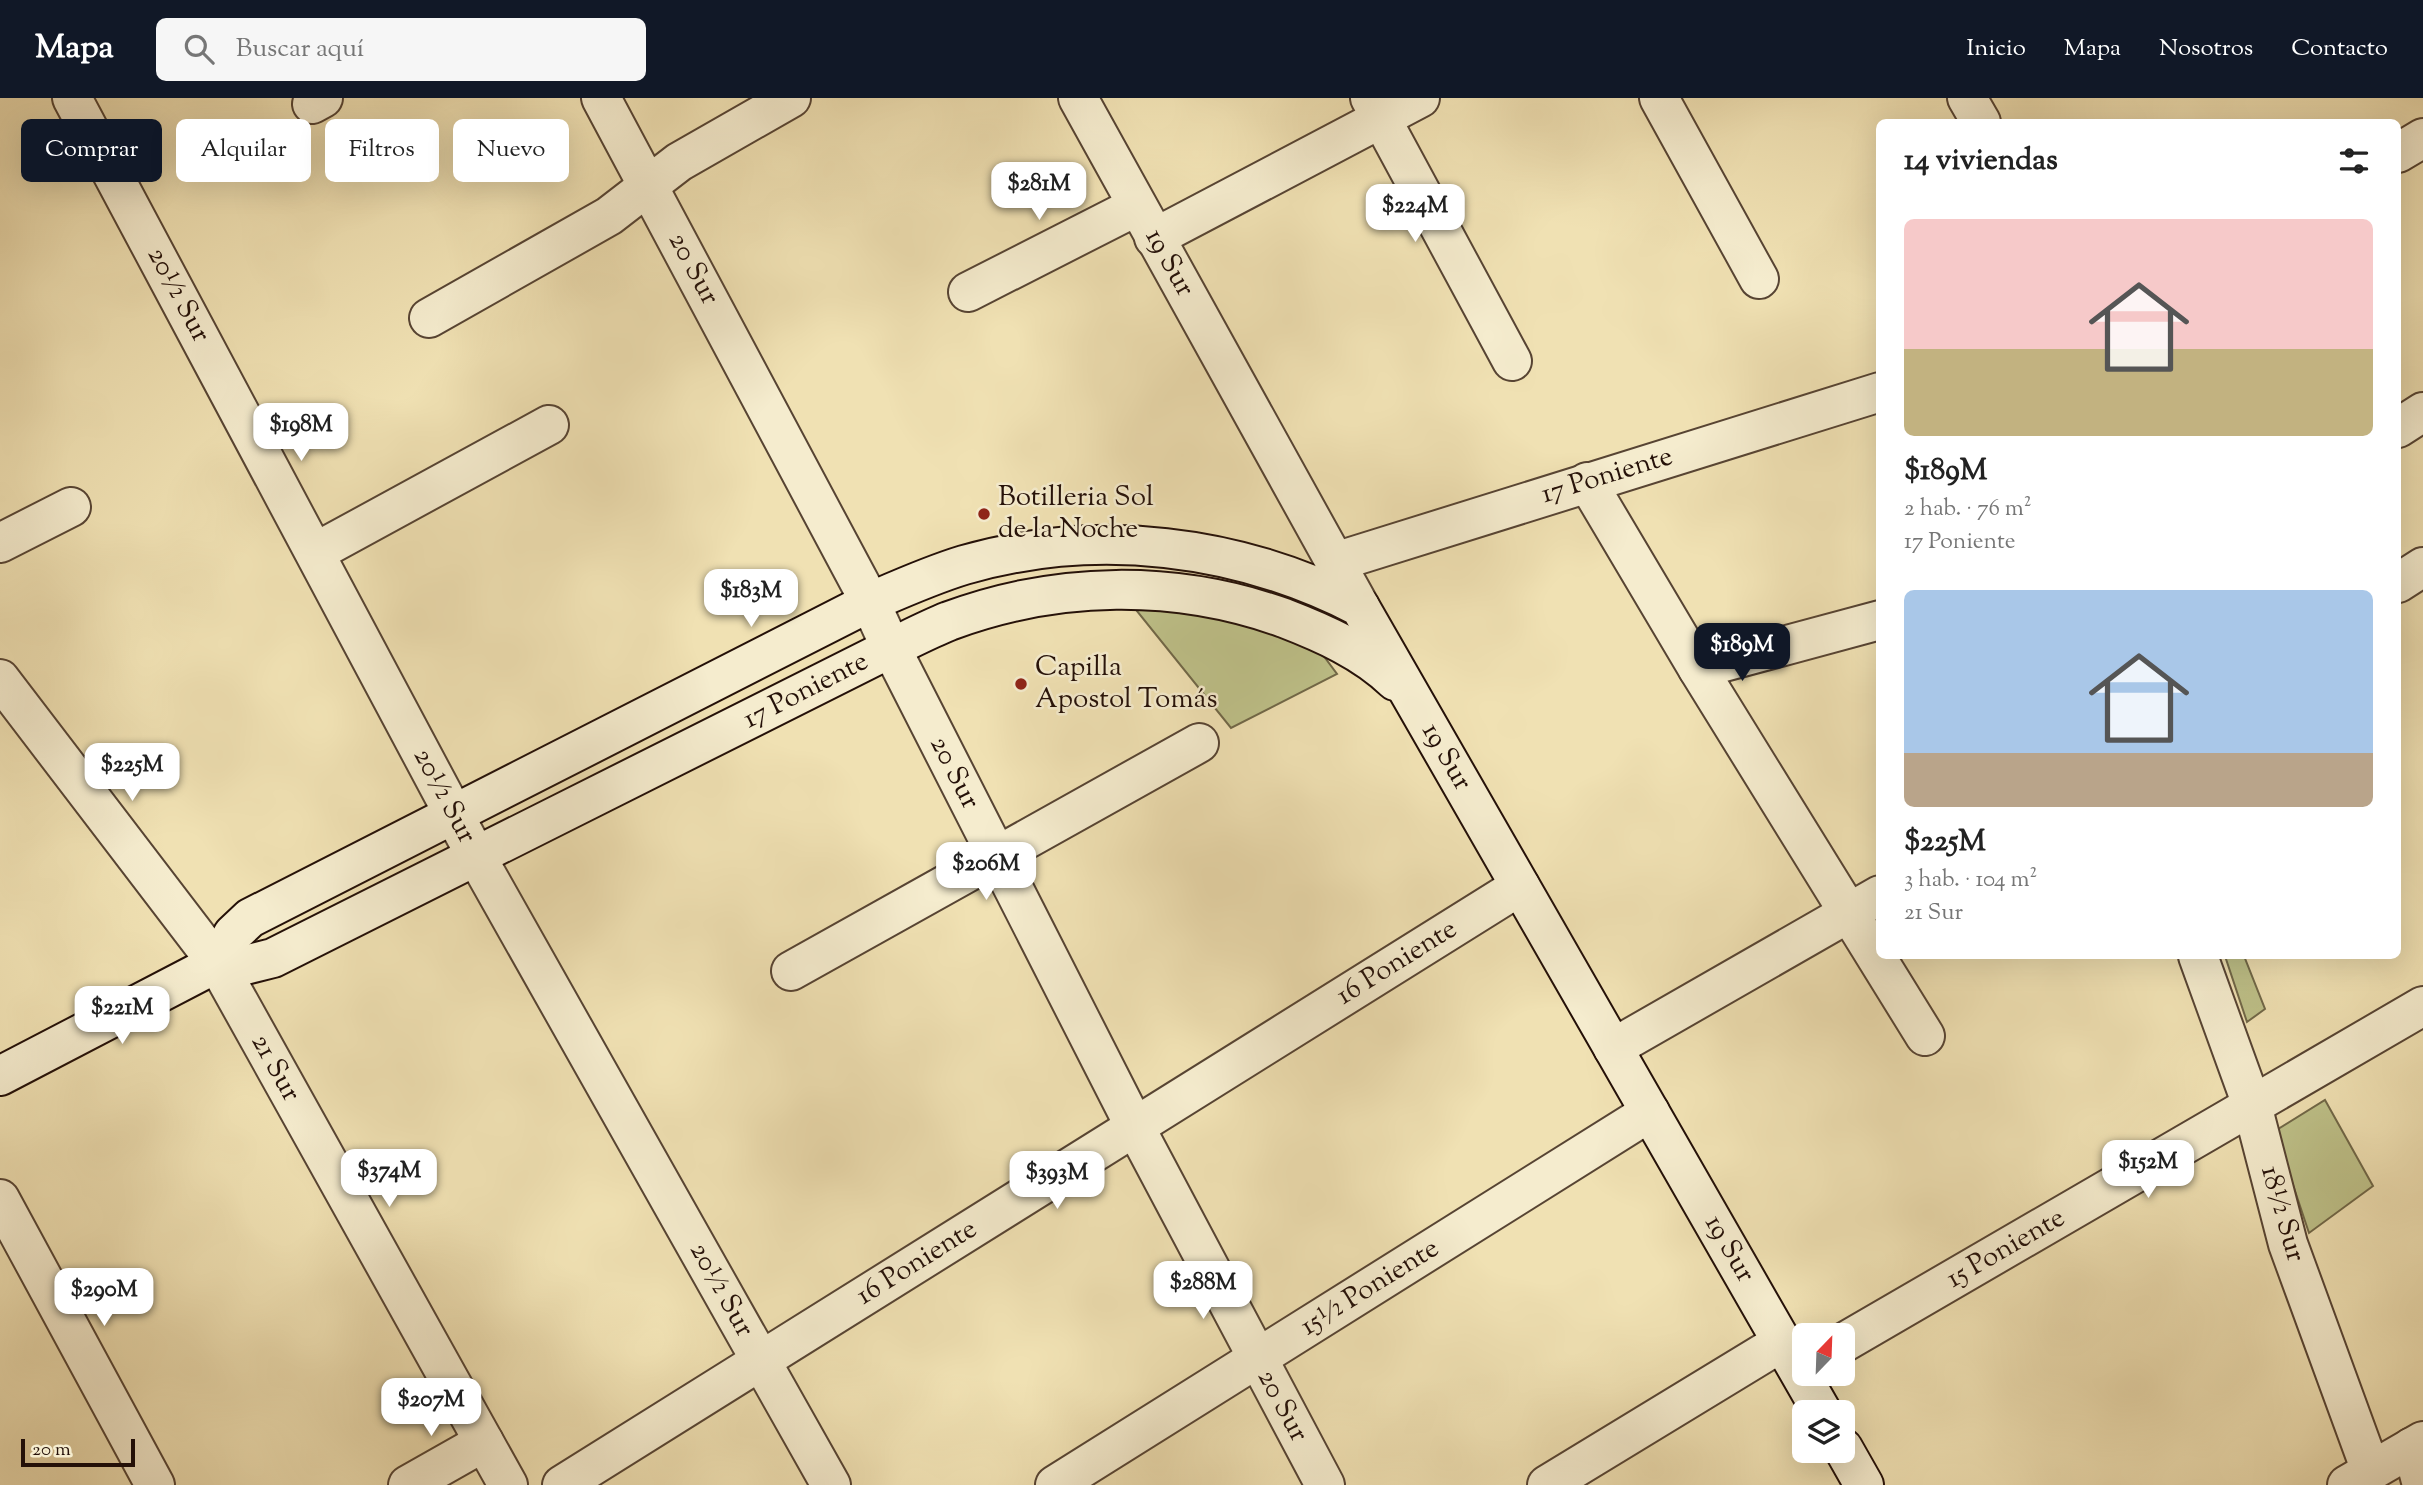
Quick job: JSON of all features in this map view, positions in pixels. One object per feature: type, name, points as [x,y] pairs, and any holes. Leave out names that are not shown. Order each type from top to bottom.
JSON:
[{"type":"street","name":"20½ Sur","points":[[72,98],[476,856],[831,1485]]},
{"type":"street","name":"20 Sur","points":[[601,98],[870,602],[891,649],[1135,1128],[1325,1485]]},
{"type":"street","points":[[429,318],[609,216],[679,162],[791,98]]},
{"type":"street","name":"19 Sur","points":[[1079,98],[1411,697],[1792,1354]]},
{"type":"street","points":[[968,292],[1146,222],[1376,108],[1420,98]]},
{"type":"street","points":[[1659,98],[1759,279]]},
{"type":"street","points":[[1376,108],[1512,361]]},
{"type":"street","points":[[2401,151],[2423,138]]},
{"type":"street","name":"17 Poniente","points":[[1335,562],[1876,393]]},
{"type":"street","points":[[2401,427],[2423,412]]},
{"type":"street","points":[[316,552],[549,425]]},
{"type":"street","points":[[1587,482],[1698,669],[1863,904],[1876,932]]},
{"type":"street","points":[[0,543],[71,507]]},
{"type":"street","name":"17 Poniente","points":[[217,963],[233,934],[250,918],[870,602],[963,565],[1062,546],[1112,544],[1166,547],[1220,556],[1285,574],[1360,607]]},
{"type":"street","points":[[2401,581],[2423,567]]},
{"type":"street","name":"17 Poniente","points":[[0,1076],[217,963],[241,965],[273,958],[891,649],[947,622],[990,608],[1035,597],[1079,591],[1125,589],[1215,598],[1302,625],[1342,643],[1379,665],[1411,697]]},
{"type":"street","points":[[1698,669],[1876,621]]},
{"type":"street","name":"21 Sur","points":[[0,679],[217,963],[508,1485]]},
{"type":"street","points":[[791,971],[1199,743]]},
{"type":"street","name":"16 Poniente","points":[[562,1485],[1520,886]]},
{"type":"street","points":[[1613,1048],[1863,904]]},
{"type":"street","points":[[1889,959],[1925,1036]]},
{"type":"street","name":"18½ Sur","points":[[2199,959],[2252,1105],[2288,1244],[2359,1478]]},
{"type":"street","name":"15 Poniente","points":[[1855,1336],[2423,1006]]},
{"type":"street","name":"15½ Poniente","points":[[1055,1485],[1650,1112]]},
{"type":"street","points":[[0,1199],[156,1485]]},
{"type":"street","points":[[1546,1485],[1792,1361]]},
{"type":"street","points":[[408,1485],[484,1442]]},
{"type":"street","points":[[2359,1478],[2418,1444],[2422,1485]]},
{"type":"street","points":[[1852,1463],[1864,1485]]},
{"type":"green space","points":[[1112,580],[1317,647],[1337,674],[1231,728]]},
{"type":"green space","points":[[2226,959],[2245,959],[2265,1009],[2247,1022]]},
{"type":"green space","points":[[2325,1100],[2373,1186],[2309,1233],[2275,1131]]},
{"type":"place","name":"Botilleria Sol de la Noche","points":[[984,514]]},
{"type":"place","name":"Capilla Apostol Tomás","points":[[1021,684]]}]
